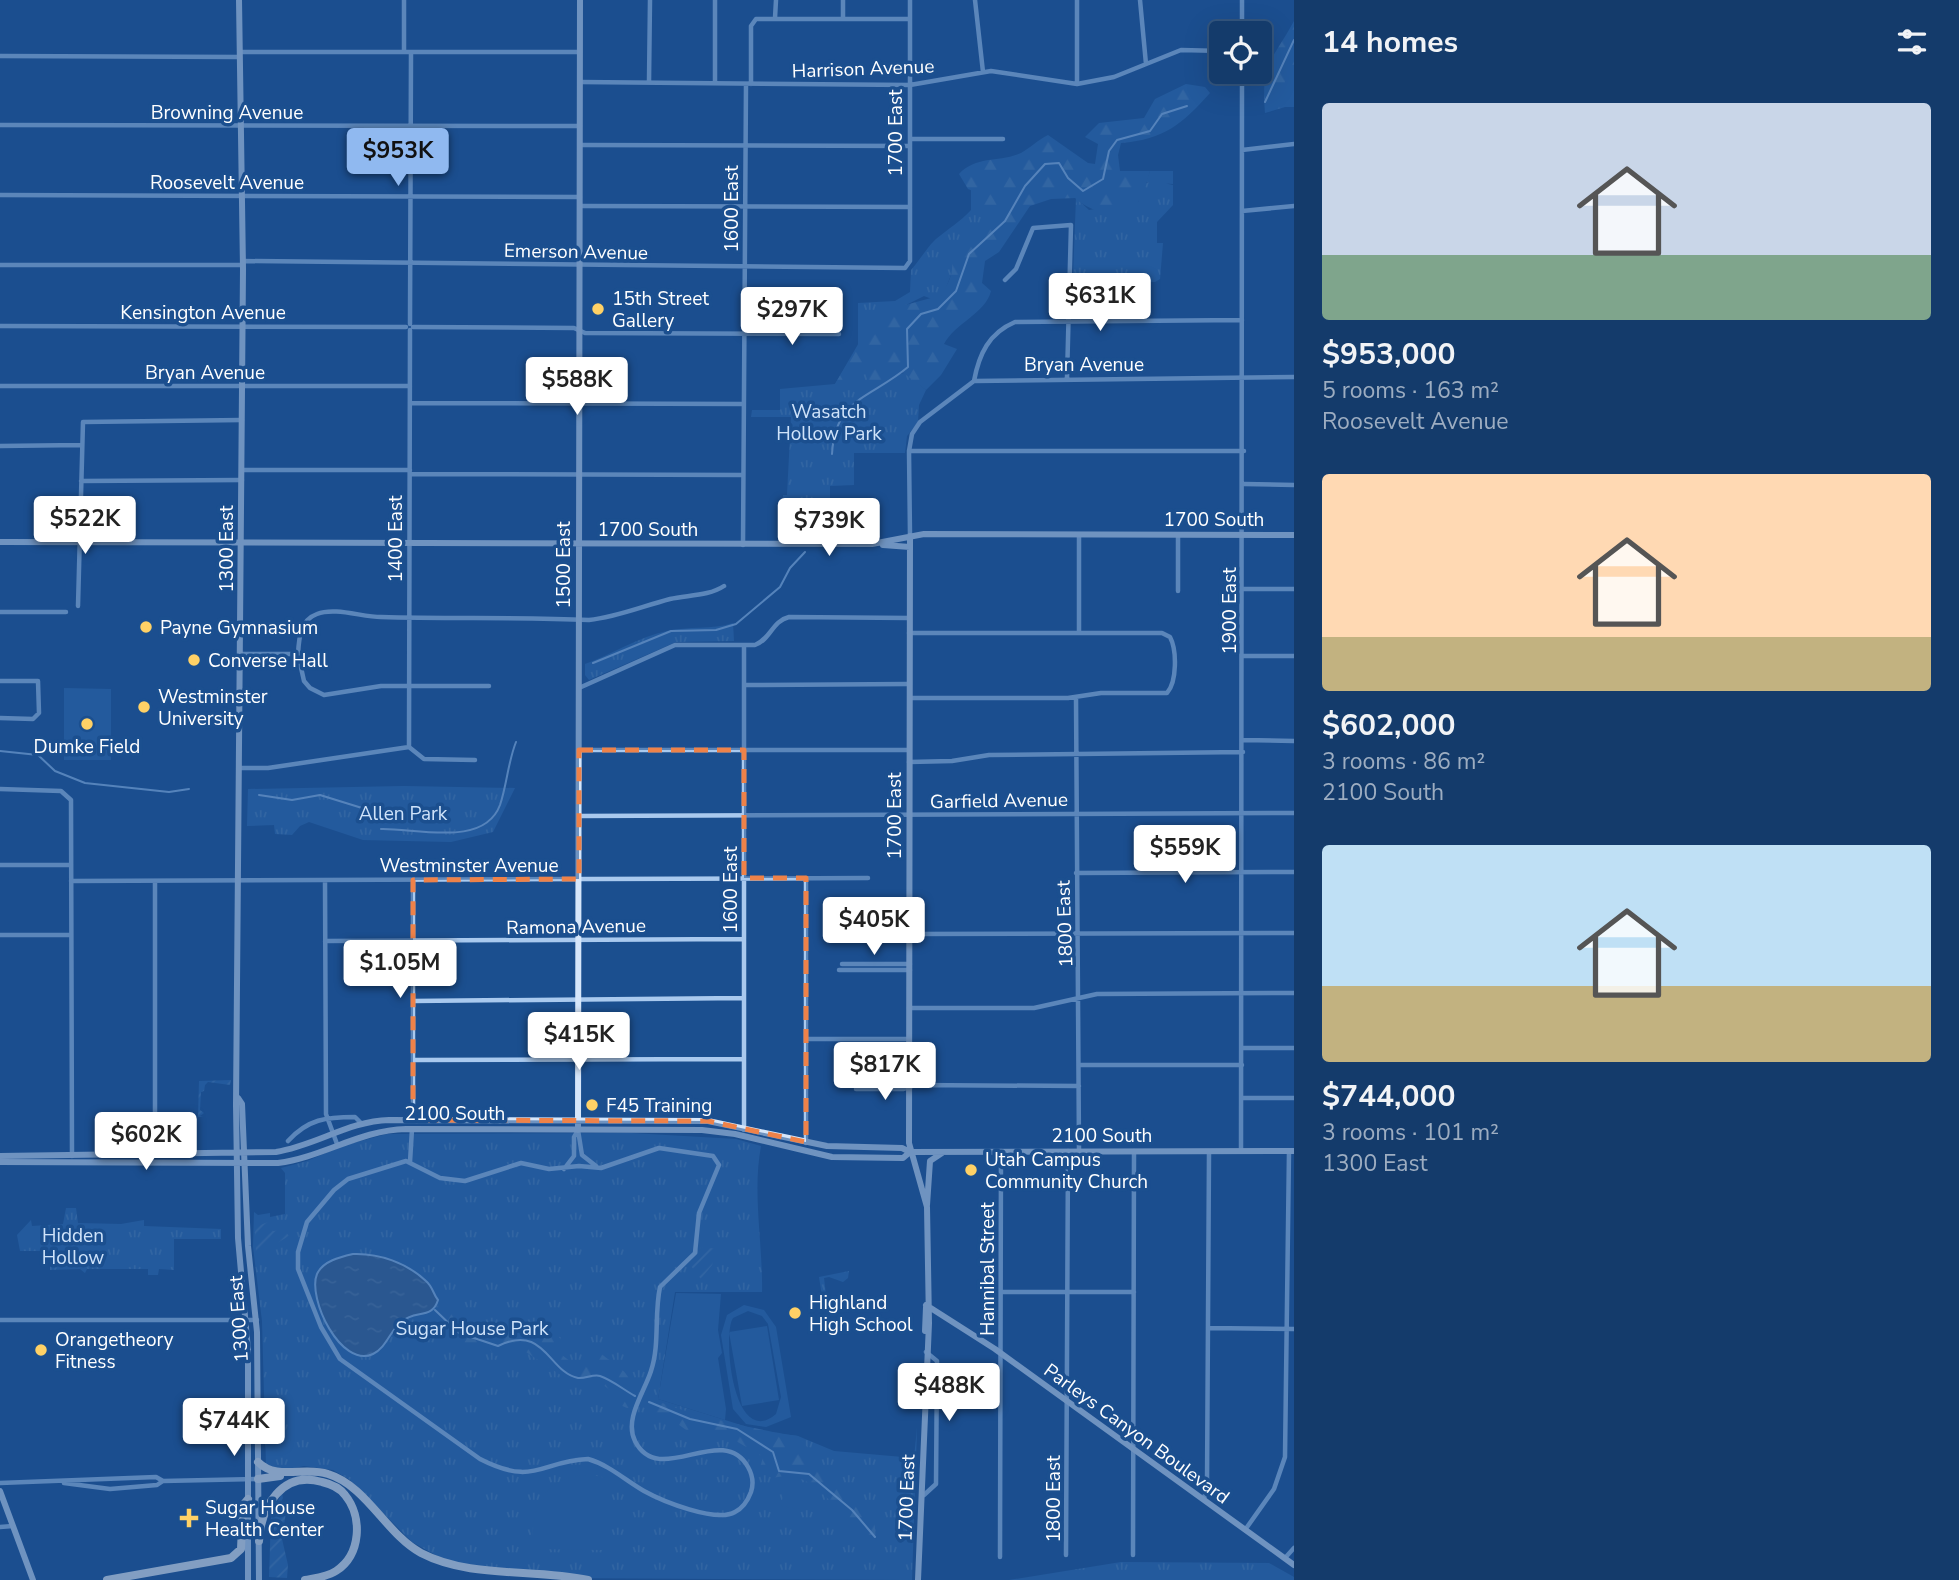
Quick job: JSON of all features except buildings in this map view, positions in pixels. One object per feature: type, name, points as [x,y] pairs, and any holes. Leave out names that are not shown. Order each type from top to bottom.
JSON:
[{"type":"highway","points":[[258,1462],[270,1472],[328,1474],[341,1480],[401,1538],[439,1561],[464,1568],[588,1580]]},
{"type":"highway","points":[[253,1479],[307,1472]]},
{"type":"highway","points":[[258,1541],[260,1521],[272,1497],[296,1480],[313,1479],[333,1485],[344,1493],[353,1507],[356,1522],[358,1537],[354,1549],[337,1571],[305,1580]]},
{"type":"highway","points":[[107,1580],[230,1558],[241,1549],[243,1505],[248,1499]]},
{"type":"main road","name":"1300 East","points":[[239,0],[243,196],[243,480],[237,880],[237,1162],[238,1238],[247,1320],[259,1577]]},
{"type":"main road","name":"1500 East","points":[[578,1130],[580,0]]},
{"type":"main road","name":"1700 South","points":[[0,542],[743,545],[878,544],[910,536],[1294,535]]},
{"type":"main road","name":"1700 East","points":[[910,536],[908,1087],[910,1152],[927,1207],[926,1305],[929,1323],[926,1333],[924,1495],[918,1580]]},
{"type":"main road","points":[[878,544],[910,547]]},
{"type":"main road","name":"1300 East","points":[[238,1098],[242,1104],[247,1163],[248,1246],[257,1320],[258,1462],[248,1499],[248,1576]]},
{"type":"main road","name":"2100 South","points":[[0,1156],[246,1153],[291,1149],[362,1124],[413,1120],[708,1121],[744,1126],[806,1142],[844,1148],[902,1148],[910,1152],[1292,1151]]},
{"type":"main road","name":"2100 South","points":[[0,1161],[291,1161],[373,1132],[412,1129],[702,1130],[744,1136],[832,1157],[903,1158],[910,1152]]},
{"type":"main road","points":[[927,1207],[930,1161],[944,1152]]},
{"type":"main road","points":[[110,1162],[155,1155]]},
{"type":"main road","points":[[22,1161],[44,1156]]},
{"type":"main road","name":"Parleys Canyon Boulevard","points":[[926,1305],[1001,1354],[1294,1565]]},
{"type":"main road","points":[[0,1491],[33,1580]]},
{"type":"street","points":[[404,0],[404,52]]},
{"type":"street","points":[[649,82],[650,0]]},
{"type":"street","points":[[715,0],[715,83]]},
{"type":"street","points":[[776,0],[775,18],[910,19]]},
{"type":"street","points":[[843,18],[844,0]]},
{"type":"street","name":"1700 East","points":[[908,266],[910,0]]},
{"type":"street","points":[[975,0],[983,72]]},
{"type":"street","points":[[1077,0],[1077,84]]},
{"type":"street","points":[[1140,0],[1146,64]]},
{"type":"street","points":[[1242,0],[1242,21]]},
{"type":"street","name":"1600 East","points":[[743,545],[745,206],[751,26],[756,19],[775,18]]},
{"type":"street","name":"Harrison Avenue","points":[[580,82],[910,85],[998,71],[1077,84],[1114,77],[1181,50],[1209,51]]},
{"type":"street","name":"1400 East","points":[[409,747],[411,52]]},
{"type":"street","points":[[0,56],[580,52]]},
{"type":"street","name":"1900 East","points":[[1241,1151],[1244,484],[1242,84]]},
{"type":"street","name":"Browning Avenue","points":[[0,125],[580,126]]},
{"type":"street","points":[[910,139],[1003,139]]},
{"type":"street","points":[[1242,150],[1294,144]]},
{"type":"street","points":[[580,145],[910,146]]},
{"type":"street","name":"Roosevelt Avenue","points":[[0,195],[580,197]]},
{"type":"street","points":[[580,206],[910,207]]},
{"type":"street","points":[[1242,211],[1294,208]]},
{"type":"street","points":[[1005,280],[1016,269],[1033,228],[1071,225],[1067,320],[1068,378]]},
{"type":"street","name":"Emerson Avenue","points":[[0,265],[410,262],[745,267],[908,266]]},
{"type":"street","points":[[1243,320],[1028,320],[1005,326],[986,344],[974,381],[920,422],[912,434],[909,451],[1244,451]]},
{"type":"street","name":"Kensington Avenue","points":[[0,326],[572,328],[585,333],[839,334]]},
{"type":"street","name":"Bryan Avenue","points":[[974,381],[1294,377]]},
{"type":"street","name":"Bryan Avenue","points":[[0,386],[410,386]]},
{"type":"street","points":[[410,403],[743,404]]},
{"type":"street","points":[[78,606],[82,423],[87,420],[243,420]]},
{"type":"street","points":[[0,446],[81,446]]},
{"type":"street","name":"1700 East","points":[[909,451],[910,536]]},
{"type":"street","points":[[243,470],[743,475]]},
{"type":"street","points":[[81,481],[243,480]]},
{"type":"street","points":[[1244,484],[1294,485]]},
{"type":"street","points":[[1079,534],[1079,633]]},
{"type":"street","points":[[1178,535],[1178,591]]},
{"type":"street","points":[[489,686],[409,686],[319,693],[304,681],[299,654],[302,627],[316,614],[331,612],[409,618],[579,619],[618,615],[674,598],[714,592],[724,586]]},
{"type":"street","points":[[1243,589],[1294,589]]},
{"type":"street","points":[[0,612],[66,612]]},
{"type":"street","points":[[579,688],[675,646],[744,645],[761,642],[777,622],[789,617],[909,618]]},
{"type":"street","points":[[909,633],[1166,634],[1173,646],[1174,681],[1167,693],[1101,693],[1076,698],[909,698]]},
{"type":"street","name":"1600 East","points":[[744,645],[744,1136]]},
{"type":"street","points":[[241,654],[299,654]]},
{"type":"street","points":[[1243,656],[1294,656]]},
{"type":"street","points":[[0,681],[33,681],[39,684],[37,718],[0,718]]},
{"type":"street","points":[[744,684],[909,684]]},
{"type":"street","name":"1800 East","points":[[1076,698],[1079,1150]]},
{"type":"street","points":[[1243,740],[1294,741]]},
{"type":"street","points":[[240,768],[268,768],[409,747],[424,759],[475,760]]},
{"type":"street","points":[[579,750],[909,750]]},
{"type":"street","points":[[909,762],[989,755],[1242,752]]},
{"type":"street","points":[[0,789],[61,791],[71,800],[72,1156]]},
{"type":"street","name":"Garfield Avenue","points":[[579,816],[1294,813]]},
{"type":"street","points":[[0,865],[71,865]]},
{"type":"street","points":[[1076,873],[1294,873]]},
{"type":"street","points":[[805,1152],[806,878]]},
{"type":"street","name":"Westminster Avenue","points":[[71,881],[868,878]]},
{"type":"street","points":[[325,880],[327,1118],[337,1144]]},
{"type":"street","points":[[413,880],[413,1120]]},
{"type":"street","points":[[155,881],[155,1155]]},
{"type":"street","points":[[909,934],[1294,933]]},
{"type":"street","points":[[0,935],[71,935]]},
{"type":"street","name":"Ramona Avenue","points":[[325,941],[744,939]]},
{"type":"street","points":[[842,964],[910,967]]},
{"type":"street","points":[[839,970],[910,967]]},
{"type":"street","points":[[909,1008],[1034,1008],[1097,994],[1294,993]]},
{"type":"street","points":[[413,1000],[744,998]]},
{"type":"street","points":[[806,1039],[909,1039]]},
{"type":"street","points":[[1242,1048],[1294,1048]]},
{"type":"street","points":[[413,1060],[744,1059]]},
{"type":"street","points":[[1079,1065],[1241,1065]]},
{"type":"street","points":[[856,1089],[1079,1086]]},
{"type":"street","points":[[1241,1098],[1294,1098]]},
{"type":"street","name":"2100 South","points":[[327,1118],[355,1117],[362,1124]]},
{"type":"street","points":[[288,1141],[307,1123],[327,1118]]},
{"type":"street","points":[[410,1162],[412,1129]]},
{"type":"street","name":"1500 East","points":[[578,1130],[582,1155],[601,1168]]},
{"type":"street","name":"1500 East","points":[[564,1169],[575,1156],[574,1137],[578,1130]]},
{"type":"street","points":[[659,1148],[713,1156],[719,1165],[699,1213],[695,1253],[660,1287],[655,1357],[631,1423],[637,1444],[654,1458],[669,1459],[721,1449],[743,1459],[752,1476],[750,1496],[737,1512],[710,1515],[645,1491],[589,1459],[532,1472],[501,1469],[480,1459],[340,1359],[310,1303],[298,1269],[298,1252],[307,1222],[341,1183],[402,1162],[410,1162],[451,1182],[465,1181],[522,1163],[564,1169],[579,1166],[601,1168],[659,1148]]},
{"type":"street","name":"Hannibal Street","points":[[1000,1557],[1001,1150]]},
{"type":"street","name":"1800 East","points":[[1066,1555],[1068,1150]]},
{"type":"street","points":[[1133,1555],[1134,1150]]},
{"type":"street","points":[[1203,1501],[1207,1486],[1209,1151]]},
{"type":"street","points":[[1245,1530],[1275,1489],[1285,1462],[1292,1151]]},
{"type":"street","points":[[1001,1292],[1134,1292]]},
{"type":"street","points":[[0,1320],[257,1320]]},
{"type":"street","points":[[1208,1328],[1294,1329]]},
{"type":"street","points":[[924,1495],[936,1484],[936,1362],[926,1351]]},
{"type":"street","points":[[0,1483],[152,1477],[163,1481],[253,1479]]},
{"type":"street","points":[[63,1482],[119,1489],[157,1485],[163,1481]]},
{"type":"street","points":[[0,1527],[13,1527]]},
{"type":"street","points":[[1285,1558],[1294,1548]]},
{"type":"highlighted area","points":[[579,750],[744,750],[744,878],[806,878],[806,1142],[708,1121],[413,1120],[413,880],[579,879]]},
{"type":"green space","points":[[1294,21],[1294,81],[1285,81],[1285,107],[1265,113],[1265,84],[1272,84],[1274,55]]},
{"type":"green space","points":[[1285,81],[1294,81],[1294,107],[1285,107]]},
{"type":"green space","points":[[1186,84],[1205,87],[1210,93],[1181,122],[1161,134],[1121,143],[1118,155],[1120,171],[1150,171],[1142,196],[1130,209],[1106,213],[1089,208],[1075,198],[1051,199],[1030,206],[999,252],[985,261],[982,283],[991,291],[988,299],[944,344],[957,349],[941,375],[926,390],[902,372],[868,385],[867,367],[850,367],[850,384],[835,384],[864,334],[865,316],[942,295],[952,272],[953,248],[974,230],[984,216],[982,200],[968,189],[959,174],[966,168],[1021,153],[1048,135],[1088,163],[1095,164],[1098,144],[1085,137],[1099,123],[1144,118],[1155,99]]},
{"type":"green space","points":[[1150,171],[1173,171],[1173,184],[1146,182]]},
{"type":"green space","name":"Wasatch Hollow Park","points":[[1009,179],[953,270],[943,295],[932,299],[924,296],[906,305],[898,374],[905,373],[926,390],[919,405],[918,422],[907,436],[905,453],[854,453],[854,485],[830,486],[830,540],[785,540],[783,495],[787,495],[791,417],[751,417],[752,410],[780,410],[780,389],[835,384],[858,346],[858,303],[895,301],[910,292],[911,270],[933,242],[971,210],[971,188]]},
{"type":"green space","points":[[1154,181],[1173,185],[1173,205],[1157,222],[1157,243],[1163,243],[1160,279],[1155,282],[1104,282],[1104,278],[1073,278],[1076,198],[1089,210],[1138,202],[1146,183]]},
{"type":"green space","points":[[733,623],[734,641],[676,642],[589,680],[585,675],[585,664],[646,637],[675,630]]},
{"type":"green space","name":"Dumke Field","points":[[64,688],[111,689],[111,760],[64,760]]},
{"type":"green space","name":"Allen Park","points":[[404,786],[515,788],[493,832],[451,842],[363,840],[309,822],[300,826],[292,835],[275,834],[274,825],[247,826],[248,789]]},
{"type":"green space","points":[[231,1080],[230,1085],[208,1082],[205,1085],[204,1091],[201,1092],[200,1110],[204,1113],[200,1116],[203,1117],[198,1117],[199,1081]]},
{"type":"green space","name":"Sugar House Park","points":[[631,1133],[736,1139],[761,1146],[758,1200],[762,1292],[675,1292],[658,1399],[760,1431],[798,1436],[834,1451],[914,1458],[917,1428],[912,1580],[549,1578],[450,1563],[412,1542],[350,1480],[333,1470],[304,1466],[280,1471],[266,1465],[262,1321],[253,1247],[254,1212],[258,1215],[270,1213],[270,1217],[285,1214],[285,1173],[281,1168],[307,1161],[342,1146],[387,1134]]},
{"type":"green space","name":"Hidden Hollow","points":[[66,1208],[76,1208],[78,1223],[121,1224],[144,1220],[144,1226],[221,1229],[221,1239],[174,1239],[174,1270],[159,1269],[158,1275],[148,1275],[148,1269],[87,1269],[85,1273],[80,1269],[50,1270],[50,1251],[20,1251],[17,1235],[31,1220],[32,1226],[63,1224]]},
{"type":"green space","points":[[268,1222],[273,1231],[284,1230],[289,1236],[277,1243],[269,1240],[268,1248],[256,1255],[255,1227]]},
{"type":"green space","points":[[701,1247],[718,1249],[712,1265],[701,1279],[691,1266]]},
{"type":"green space","points":[[849,1271],[848,1278],[843,1282],[824,1278],[826,1295],[822,1296],[819,1277]]},
{"type":"green space","points":[[676,1293],[721,1294],[718,1330],[722,1353],[718,1358],[726,1409],[725,1420],[658,1399]]},
{"type":"green space","points":[[438,1300],[473,1327],[498,1336],[510,1330],[557,1334],[561,1340],[558,1352],[575,1365],[584,1364],[582,1356],[593,1345],[623,1371],[637,1390],[667,1405],[739,1425],[798,1436],[840,1487],[874,1516],[876,1542],[855,1540],[823,1493],[800,1479],[787,1476],[773,1478],[760,1468],[763,1457],[731,1438],[693,1435],[671,1419],[642,1407],[627,1408],[618,1404],[610,1390],[599,1382],[571,1382],[526,1352],[495,1356],[488,1347],[467,1356],[466,1349],[452,1343],[443,1329],[429,1326],[428,1315],[435,1310]]},
{"type":"green space","points":[[744,1305],[764,1310],[776,1327],[791,1417],[766,1427],[746,1424],[733,1409],[721,1335],[727,1315]],"holes":[[[748,1311],[762,1316],[768,1324],[781,1397],[776,1414],[761,1421],[750,1417],[741,1404],[734,1386],[729,1345],[733,1318]]]},
{"type":"green space","points":[[767,1326],[779,1400],[742,1406],[729,1332]]},
{"type":"green space","points":[[592,1475],[606,1478],[606,1545],[602,1550],[534,1549],[534,1520],[544,1496],[563,1480]]},
{"type":"green space","points":[[785,1485],[803,1489],[799,1509],[781,1506]]},
{"type":"green space","points":[[282,1493],[283,1498],[278,1508],[286,1512],[282,1539],[288,1565],[287,1578],[269,1577],[271,1516]]},
{"type":"green space","points":[[1121,1562],[1269,1563],[1294,1577],[1294,1580],[1009,1580]]},
{"type":"water","points":[[353,1254],[383,1257],[401,1264],[428,1283],[438,1300],[432,1310],[401,1322],[385,1344],[373,1354],[361,1356],[349,1351],[329,1329],[317,1299],[315,1285],[317,1274],[323,1266],[332,1260]]},
{"type":"waterway","points":[[1265,102],[1294,40]]},
{"type":"waterway","points":[[832,454],[840,421],[848,410],[908,367],[907,329],[921,314],[938,309],[956,291],[969,254],[1005,221],[1025,186],[1045,164],[1059,163],[1068,178],[1083,191],[1103,179],[1109,151],[1117,140],[1150,131],[1162,114],[1187,106]]},
{"type":"waterway","points":[[593,663],[671,631],[716,630],[736,624],[780,587],[790,568],[805,552]]},
{"type":"waterway","points":[[381,829],[448,833],[480,827],[492,818],[500,805],[516,742]]},
{"type":"waterway","points":[[0,751],[38,755],[55,771],[85,783],[169,792],[189,789]]},
{"type":"waterway","points":[[259,795],[292,800],[320,795],[362,808]]},
{"type":"waterway","points":[[435,1310],[459,1333],[498,1346],[526,1340],[536,1344],[568,1374],[578,1378],[600,1376],[635,1396]]},
{"type":"waterway","points":[[649,1402],[690,1419],[737,1429],[773,1452],[779,1471],[809,1474],[852,1510],[875,1537]]},
{"type":"place","name":"15th Street Gallery","points":[[598,309]]},
{"type":"place","name":"Payne Gymnasium","points":[[146,627]]},
{"type":"place","name":"Converse Hall","points":[[194,660]]},
{"type":"place","name":"Westminster University","points":[[144,707]]},
{"type":"place","name":"Dumke Field","points":[[87,724]]},
{"type":"place","name":"F45 Training","points":[[592,1105]]},
{"type":"place","name":"Utah Campus Community Church","points":[[971,1170]]},
{"type":"place","name":"Highland High School","points":[[795,1313]]},
{"type":"place","name":"Orangetheory Fitness","points":[[41,1350]]},
{"type":"place","name":"Sugar House Health Center","points":[[189,1518]]}]
